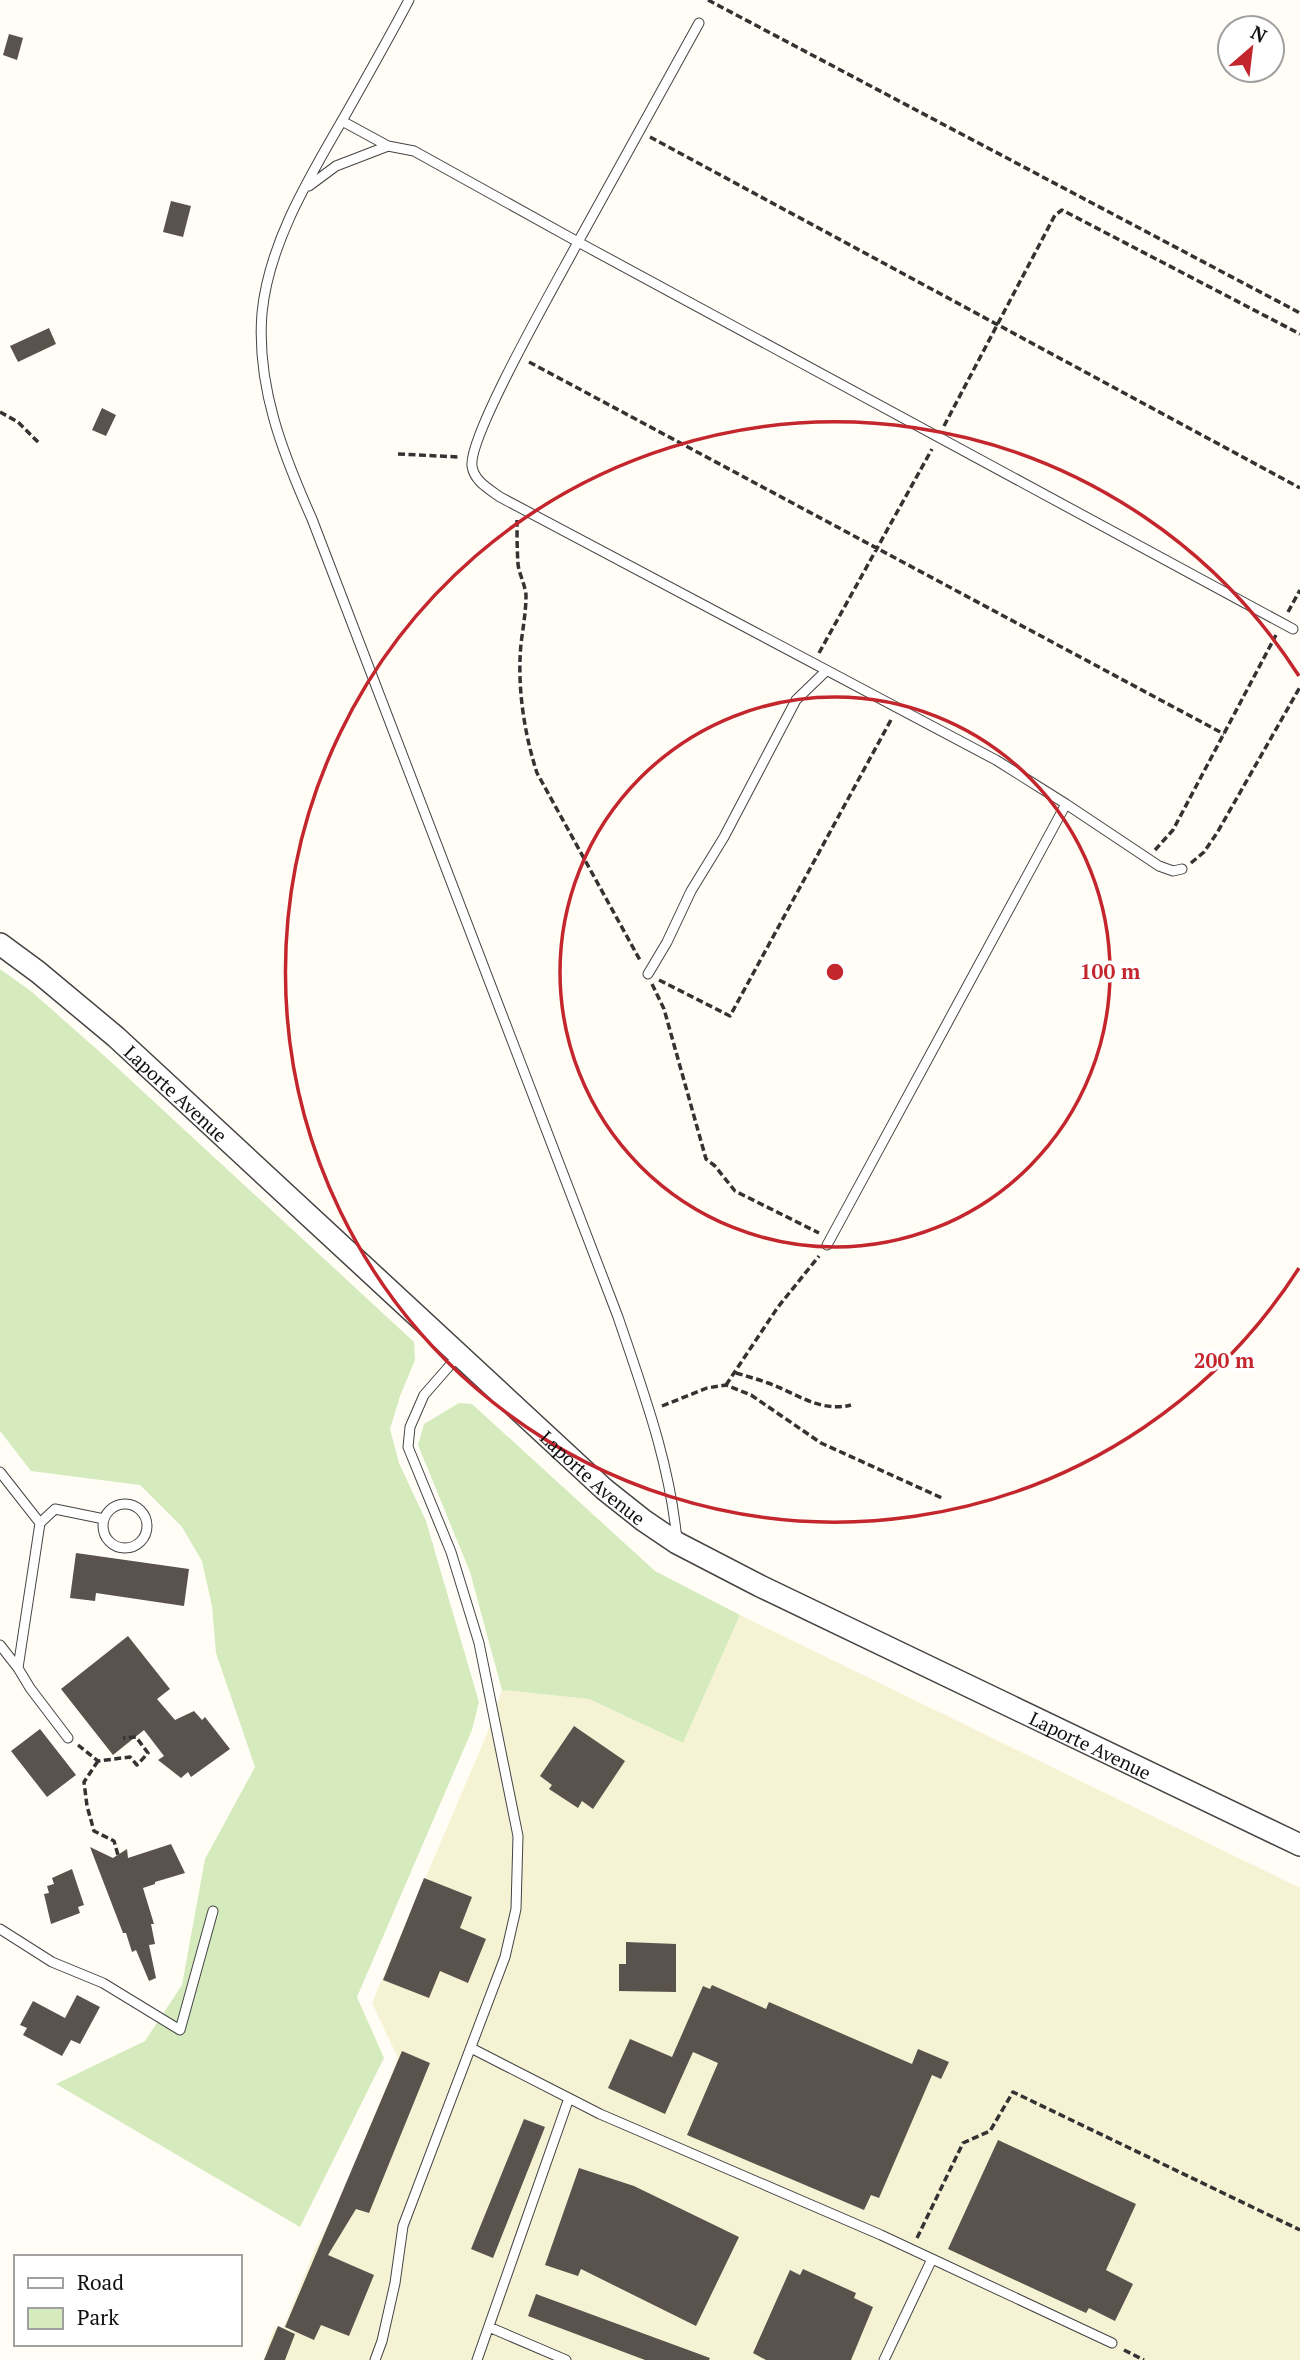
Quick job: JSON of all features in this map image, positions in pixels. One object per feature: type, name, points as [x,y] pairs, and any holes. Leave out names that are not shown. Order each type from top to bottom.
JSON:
[{"type":"street","name":"Laporte Avenue","points":[[0,944],[116,1037],[604,1489],[643,1520],[677,1543],[760,1586],[1300,1845]]},
{"type":"lane","points":[[410,0],[305,190],[275,257],[262,313],[262,349],[271,411],[289,466],[312,519],[618,1317],[659,1437],[670,1489],[677,1543]]},
{"type":"lane","points":[[699,23],[518,356],[479,436],[472,458],[476,477],[484,486],[516,505],[996,760],[1147,858],[1173,871],[1182,869]]},
{"type":"lane","points":[[342,121],[388,146],[414,151],[1293,629]]},
{"type":"lane","points":[[305,190],[336,166],[388,146]]},
{"type":"lane","points":[[648,975],[796,700],[826,671]]},
{"type":"lane","points":[[829,1242],[1066,804]]},
{"type":"lane","points":[[375,2360],[395,2283],[403,2226],[505,1958],[516,1909],[518,1836],[479,1643],[451,1552],[408,1447],[410,1427],[424,1395],[459,1355]]},
{"type":"lane","points":[[0,1472],[40,1523]]},
{"type":"lane","points":[[119,1505],[133,1506],[144,1516],[144,1536],[134,1546],[120,1548],[113,1545],[104,1534],[104,1519],[107,1513],[119,1505]]},
{"type":"lane","points":[[18,1668],[40,1523],[55,1509],[104,1519]]},
{"type":"lane","points":[[0,1645],[68,1738]]},
{"type":"lane","points":[[0,1929],[52,1962],[103,1983],[180,2029],[213,1911]]},
{"type":"lane","points":[[471,2048],[600,2113],[912,2249],[1112,2343]]},
{"type":"lane","points":[[477,2360],[569,2098]]},
{"type":"lane","points":[[884,2360],[932,2259]]},
{"type":"lane","points":[[489,2327],[566,2360]]},
{"type":"path","points":[[708,0],[1300,313]]},
{"type":"path","points":[[639,131],[1300,488]]},
{"type":"path","points":[[812,663],[879,548],[1055,215],[1062,210],[1300,334]]},
{"type":"path","points":[[518,356],[1224,734]]},
{"type":"path","points":[[0,412],[18,422],[40,444]]},
{"type":"path","points":[[398,454],[472,458]]},
{"type":"path","points":[[516,505],[518,567],[524,580],[526,595],[525,628],[521,642],[521,677],[528,745],[537,773],[664,1009],[706,1159],[735,1191],[829,1242],[785,1297],[726,1385]]},
{"type":"path","points":[[1147,858],[1173,830],[1300,590]]},
{"type":"path","points":[[1182,869],[1204,852],[1217,834],[1300,687]]},
{"type":"path","points":[[648,975],[730,1016],[897,708]]},
{"type":"path","points":[[736,1373],[768,1383],[817,1405],[831,1408],[850,1405]]},
{"type":"path","points":[[650,1411],[686,1395],[726,1385],[751,1395],[821,1443],[942,1498]]},
{"type":"path","points":[[68,1738],[98,1761],[130,1757],[137,1765],[148,1753],[145,1747],[136,1737],[123,1738]]},
{"type":"path","points":[[98,1761],[84,1782],[87,1806],[94,1831],[114,1841],[118,1855]]},
{"type":"path","points":[[912,2249],[963,2143],[990,2131],[1013,2092],[1300,2230]]},
{"type":"path","points":[[1112,2343],[1143,2360]]},
{"type":"shaded area","points":[[740,1615],[1300,1888],[1300,2360],[263,2360],[275,2327],[283,2329],[314,2251],[339,2203],[398,2058],[372,2003],[487,1734],[502,1690],[589,1699],[683,1743]]},
{"type":"green space","points":[[0,969],[32,992],[110,1061],[414,1342],[415,1360],[390,1429],[399,1463],[426,1521],[479,1702],[472,1730],[357,1997],[384,2058],[300,2227],[56,2084],[145,2041],[182,1985],[205,1859],[255,1767],[216,1653],[212,1606],[202,1561],[182,1527],[140,1485],[31,1471],[0,1431]]},
{"type":"green space","points":[[459,1403],[472,1404],[655,1571],[740,1615],[683,1743],[589,1699],[502,1690],[470,1572],[418,1445],[424,1424]]},
{"type":"building","points":[[9,34],[23,38],[17,60],[3,55]]},
{"type":"building","points":[[171,201],[191,206],[183,237],[163,232]]},
{"type":"building","points":[[49,328],[56,344],[18,362],[10,346]]},
{"type":"building","points":[[102,408],[116,415],[106,436],[92,430]]},
{"type":"building","points":[[76,1553],[189,1569],[184,1606],[96,1593],[95,1601],[70,1598]]},
{"type":"building","points":[[128,1636],[170,1689],[157,1699],[175,1720],[194,1711],[202,1720],[205,1717],[230,1749],[191,1777],[188,1772],[181,1778],[158,1760],[164,1756],[144,1730],[113,1755],[61,1689]]},
{"type":"building","points":[[574,1726],[625,1761],[593,1809],[582,1801],[578,1808],[549,1789],[552,1785],[540,1776]]},
{"type":"building","points":[[40,1729],[76,1775],[47,1797],[11,1751]]},
{"type":"building","points":[[171,1844],[185,1873],[143,1888],[154,1924],[151,1924],[155,1944],[149,1945],[156,1978],[149,1981],[136,1950],[132,1952],[126,1933],[123,1933],[90,1847],[113,1858],[127,1849],[128,1858]]},
{"type":"building","points":[[72,1869],[84,1905],[78,1907],[80,1913],[51,1924],[44,1894],[49,1893],[47,1886],[54,1884],[52,1878]]},
{"type":"building","points":[[424,1878],[472,1897],[460,1928],[486,1939],[468,1983],[440,1971],[429,1998],[383,1980]]},
{"type":"building","points":[[626,1942],[676,1944],[676,1992],[619,1991],[619,1964],[626,1964]]},
{"type":"building","points":[[712,1985],[766,2009],[769,2002],[912,2064],[918,2049],[949,2062],[941,2079],[932,2075],[879,2198],[871,2195],[864,2210],[687,2135],[718,2063],[693,2052],[665,2114],[608,2088],[630,2039],[672,2057],[703,1986],[710,1989]]},
{"type":"building","points":[[77,1995],[100,2007],[80,2044],[71,2040],[62,2056],[23,2035],[27,2028],[20,2025],[33,2001],[65,2018]]},
{"type":"building","points":[[402,2051],[430,2063],[369,2213],[356,2209],[328,2255],[374,2275],[349,2336],[321,2325],[314,2340],[285,2327]]},
{"type":"building","points":[[524,2119],[545,2127],[493,2258],[471,2249]]},
{"type":"building","points":[[998,2140],[1136,2204],[1106,2270],[1133,2284],[1115,2321],[1089,2308],[1086,2313],[948,2249]]},
{"type":"building","points":[[579,2168],[634,2186],[739,2237],[696,2326],[581,2269],[578,2276],[545,2265]]},
{"type":"building","points":[[803,2269],[856,2293],[854,2298],[873,2307],[851,2360],[766,2360],[753,2353],[790,2270],[800,2275]]},
{"type":"building","points":[[536,2294],[710,2358],[645,2360],[528,2316]]},
{"type":"building","points":[[278,2326],[295,2334],[285,2360],[264,2360]]}]
